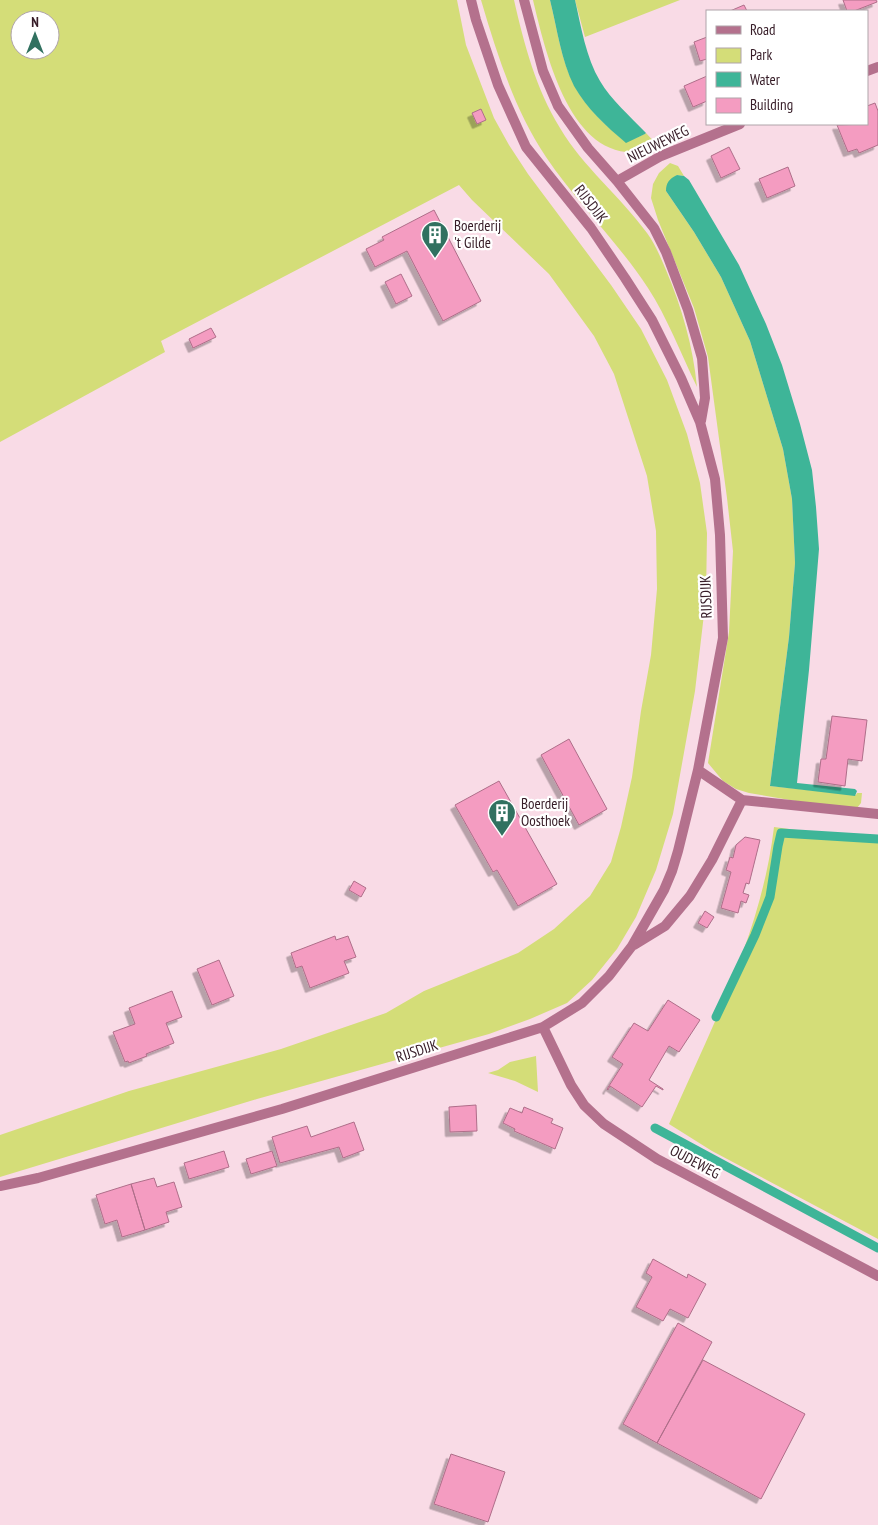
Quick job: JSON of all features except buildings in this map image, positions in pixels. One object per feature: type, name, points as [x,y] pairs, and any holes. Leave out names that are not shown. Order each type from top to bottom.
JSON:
[{"type":"street","name":"RIJSDIJK","points":[[0,1186],[38,1178],[282,1109],[542,1027],[582,1003],[609,976],[632,946],[664,890],[672,871],[698,770],[722,638],[720,535],[715,479],[700,422],[682,378],[660,336],[626,278],[591,228],[526,147],[498,85],[471,0]]},
{"type":"street","name":"RIJSDIJK","points":[[524,0],[543,71],[558,106],[588,148],[654,228],[666,252],[688,310],[702,358],[705,398],[700,422]]},
{"type":"street","name":"NIEUWEWEG","points":[[617,182],[661,156],[738,125]]},
{"type":"street","points":[[698,770],[742,800],[878,814]]},
{"type":"street","points":[[632,946],[664,926],[690,896],[712,860],[742,800]]},
{"type":"street","name":"OUDEWEG","points":[[542,1027],[571,1085],[584,1105],[604,1124],[657,1159],[878,1276]]},
{"type":"green space","points":[[0,0],[457,0],[466,45],[494,118],[528,174],[611,285],[641,329],[667,380],[687,434],[700,483],[707,533],[706,597],[695,691],[673,814],[656,870],[636,917],[617,949],[592,980],[567,1003],[489,1034],[257,1099],[0,1177],[0,1135],[129,1091],[281,1049],[386,1013],[424,991],[518,953],[554,929],[590,896],[611,862],[632,777],[651,655],[657,589],[656,531],[647,476],[614,374],[594,336],[549,274],[472,200],[459,185],[161,341],[165,352],[0,442]]},
{"type":"green space","points":[[481,0],[514,0],[532,66],[544,98],[560,128],[580,156],[625,206],[653,242],[682,313],[690,342],[697,387],[668,324],[648,288],[624,255],[558,174],[535,139],[508,81],[493,41]]},
{"type":"green space","points":[[533,0],[550,0],[563,55],[570,75],[579,94],[591,109],[626,142],[646,133],[659,147],[630,152],[605,146],[585,130],[569,107],[557,80],[547,52]]},
{"type":"green space","points":[[575,0],[680,0],[585,37]]},
{"type":"green space","points":[[670,163],[678,166],[684,176],[677,175],[666,191],[721,277],[750,341],[783,449],[792,499],[795,563],[789,637],[770,786],[856,795],[857,793],[862,793],[861,803],[857,808],[819,805],[749,793],[736,789],[723,781],[708,763],[729,632],[733,551],[708,357],[694,308],[651,198],[653,184],[659,173]]},
{"type":"green space","points":[[774,827],[878,839],[878,1239],[712,1151],[669,1124],[718,1016],[747,942],[768,866]]},
{"type":"green space","points":[[536,1056],[538,1092],[515,1081],[488,1073],[498,1070],[510,1062]]},
{"type":"water","points":[[550,0],[575,0],[584,42],[595,72],[610,95],[645,134],[626,143],[597,117],[579,94],[566,66]]},
{"type":"water","points":[[677,175],[684,176],[689,180],[739,265],[766,324],[782,365],[812,470],[819,549],[797,783],[855,789],[857,791],[855,796],[770,786],[789,637],[795,563],[792,499],[783,449],[750,341],[721,277],[666,191],[669,182]]},
{"type":"waterway","points":[[716,1017],[755,935],[770,897],[781,833],[878,839]]},
{"type":"waterway","points":[[655,1128],[878,1248]]},
{"type":"place","name":"Boerderij 't Gilde","points":[[435,259]]},
{"type":"place","name":"Boerderij Oosthoek","points":[[502,837]]}]
